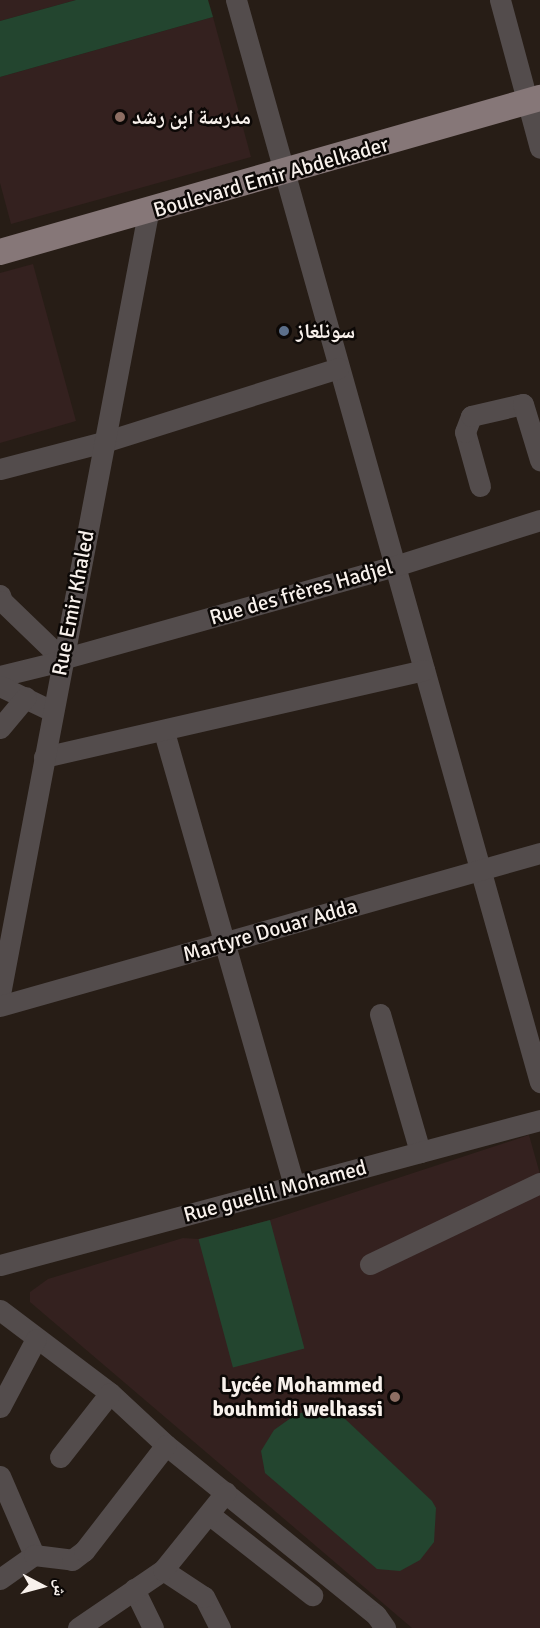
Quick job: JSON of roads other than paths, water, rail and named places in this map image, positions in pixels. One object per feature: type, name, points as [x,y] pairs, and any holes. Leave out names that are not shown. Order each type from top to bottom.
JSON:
[{"type":"main road","name":"Boulevard Emir Abdelkader","points":[[0,252],[285,174],[533,100]]},
{"type":"street","points":[[236,0],[540,1082]]},
{"type":"street","points":[[503,1],[533,100],[540,148]]},
{"type":"street","name":"Rue Emir Khaled","points":[[0,994],[4,947],[44,757],[148,213]]},
{"type":"street","points":[[0,469],[104,442],[339,368]]},
{"type":"street","points":[[480,486],[465,432],[471,416],[524,404],[540,460]]},
{"type":"street","name":"Rue des frères Hadjel","points":[[0,676],[395,566],[540,520]]},
{"type":"street","points":[[1,599],[61,660]]},
{"type":"street","points":[[44,757],[164,732],[424,670]]},
{"type":"street","points":[[0,686],[52,711]]},
{"type":"street","points":[[0,728],[26,697]]},
{"type":"street","points":[[164,732],[294,1186]]},
{"type":"street","name":"Martyre Douar Adda","points":[[0,1006],[540,853]]},
{"type":"street","points":[[380,1014],[420,1152]]},
{"type":"street","name":"Rue guellil Mohamed","points":[[4,1266],[540,1120]]},
{"type":"street","points":[[370,1264],[540,1183]]},
{"type":"street","points":[[0,1296],[5,1313],[36,1339],[110,1393],[166,1444],[376,1615],[385,1628]]},
{"type":"street","points":[[0,1407],[36,1339]]},
{"type":"street","points":[[60,1457],[110,1393]]},
{"type":"street","points":[[0,1579],[34,1555],[72,1560],[84,1551],[166,1444]]},
{"type":"street","points":[[0,1476],[34,1555]]},
{"type":"street","points":[[78,1628],[163,1570],[210,1515],[226,1491]]},
{"type":"street","points":[[210,1515],[312,1595]]},
{"type":"street","points":[[163,1570],[204,1597],[220,1628]]},
{"type":"street","points":[[134,1588],[153,1628]]},
{"type":"place","name":"مدرسة ابن رشد","points":[[120,117]]},
{"type":"place","name":"سونلغاز","points":[[284,331]]},
{"type":"place","name":"Lycée Mohammed bouhmidi welhassi","points":[[395,1397]]}]
